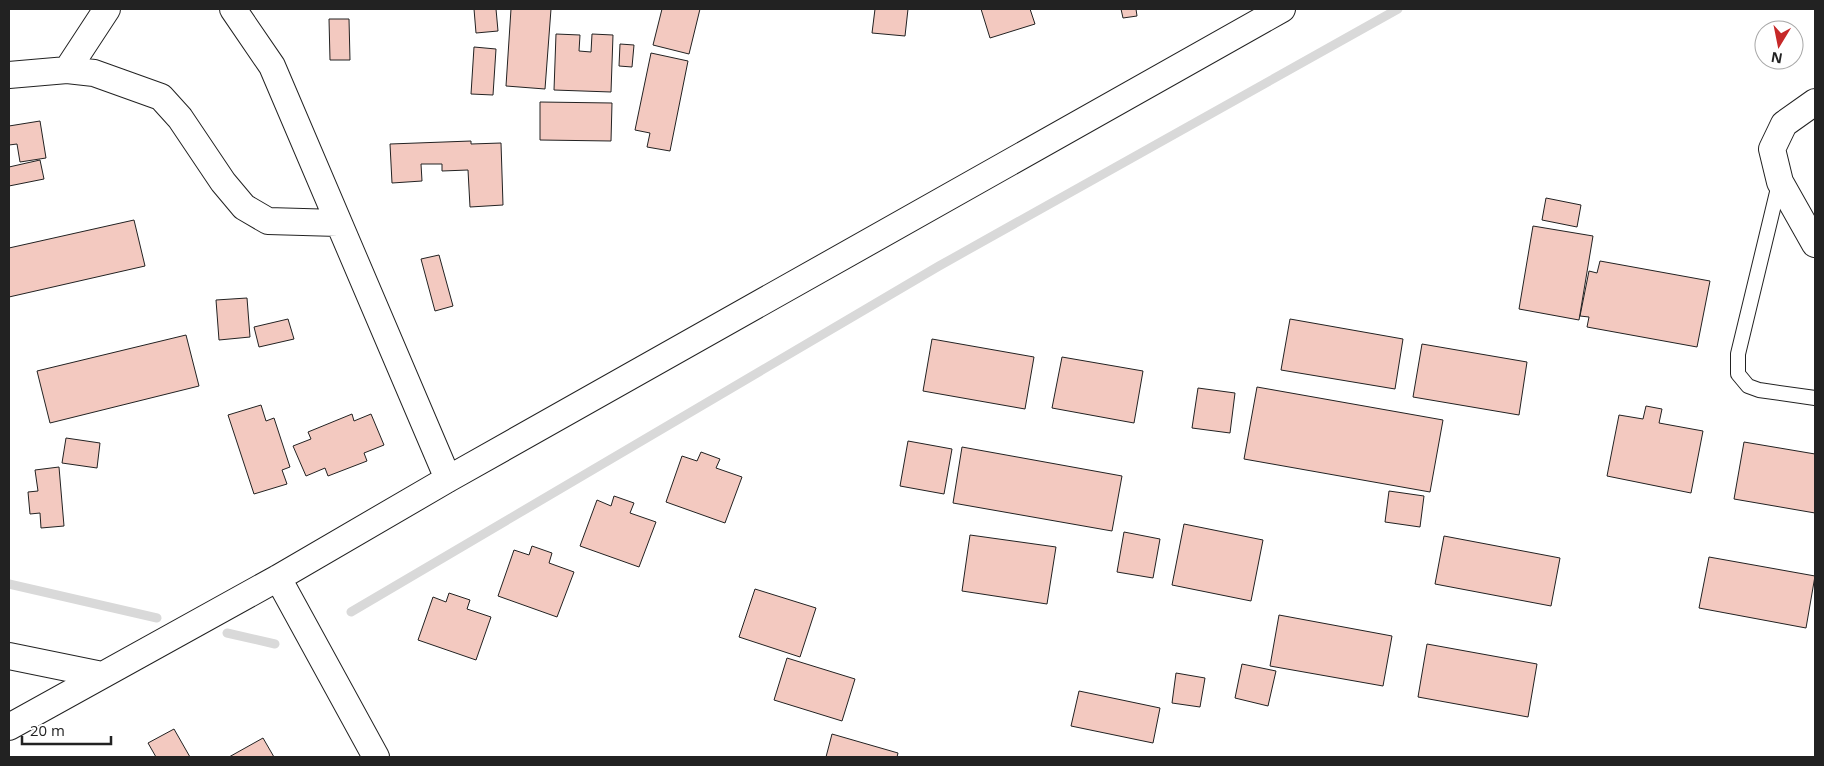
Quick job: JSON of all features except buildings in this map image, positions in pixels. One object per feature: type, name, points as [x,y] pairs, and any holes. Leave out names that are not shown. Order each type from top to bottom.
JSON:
[{"type":"street","points":[[67,70],[107,9]]},
{"type":"street","points":[[233,9],[272,66],[448,479]]},
{"type":"street","points":[[9,726],[278,578],[448,479],[1282,9]]},
{"type":"street","points":[[9,75],[67,70],[94,73],[161,97],[180,118],[223,182],[244,207],[268,221],[338,223]]},
{"type":"street","points":[[1815,102],[1784,124],[1772,149],[1780,182],[1815,244]]},
{"type":"street","points":[[278,578],[376,757]]},
{"type":"street","points":[[9,656],[102,675]]},
{"type":"lane","points":[[1780,182],[1738,354],[1738,374],[1748,386],[1759,390],[1815,398]]},
{"type":"waterway","points":[[351,612],[939,266],[1398,9]]},
{"type":"waterway","points":[[9,584],[157,618]]},
{"type":"waterway","points":[[227,633],[275,644]]}]
